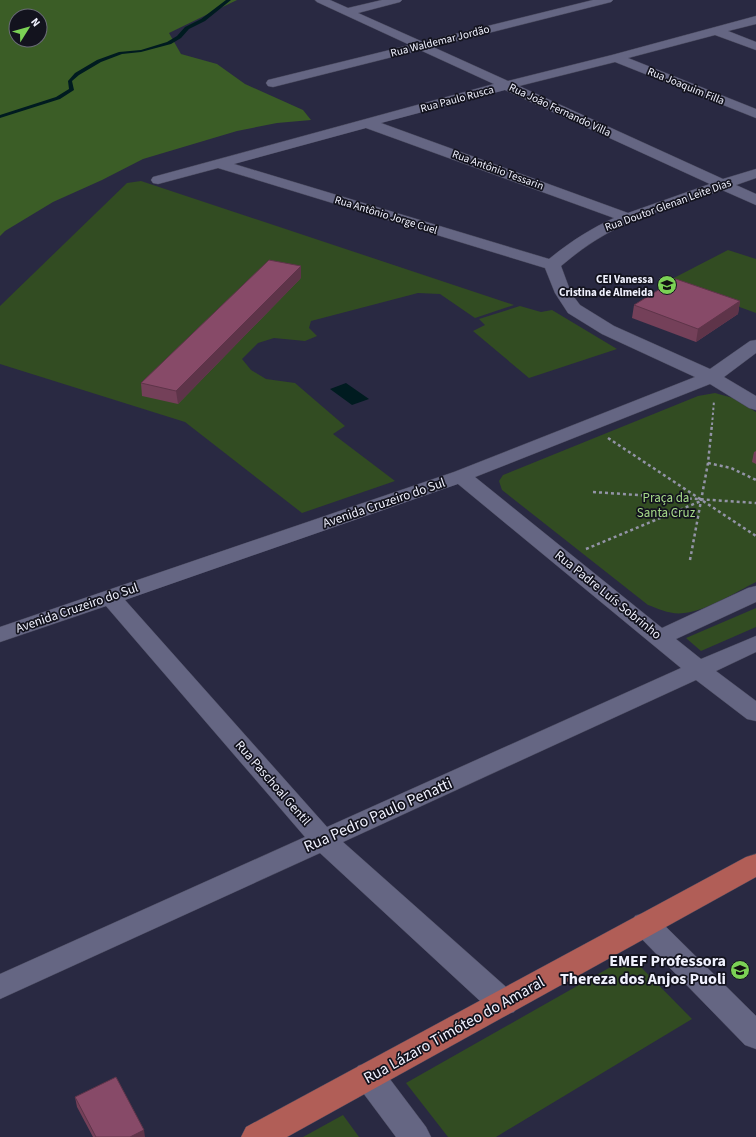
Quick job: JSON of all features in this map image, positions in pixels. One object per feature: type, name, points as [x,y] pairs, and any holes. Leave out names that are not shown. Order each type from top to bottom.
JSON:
[{"type":"main road","name":"Rua Lázaro Timóteo do Amaral","points":[[257,1137],[756,864]]},
{"type":"street","name":"Rua João Fernando Villa","points":[[321,0],[756,200]]},
{"type":"street","points":[[346,12],[396,0]]},
{"type":"street","name":"Rua Waldemar Jordão","points":[[273,83],[607,0]]},
{"type":"street","name":"Rua Paulo Rusca","points":[[158,180],[507,85],[616,58],[756,20]]},
{"type":"street","points":[[716,31],[756,46]]},
{"type":"street","name":"Rua Joaquim Filla","points":[[616,58],[756,114]]},
{"type":"street","name":"Rua Antônio Tessarin","points":[[367,123],[628,218]]},
{"type":"street","name":"Rua Antônio Jorge Cuel","points":[[219,164],[552,265]]},
{"type":"street","name":"Rua Doutor Glenan Leite Dias","points":[[552,265],[574,247],[601,230],[628,218],[756,173]]},
{"type":"street","points":[[552,265],[563,293],[574,309],[608,330],[710,377],[756,404]]},
{"type":"street","name":"Avenida Cruzeiro do Sul","points":[[0,635],[461,476],[710,377],[756,345]]},
{"type":"street","name":"Rua Padre Luís Sobrinho","points":[[461,476],[698,669],[756,713]]},
{"type":"street","points":[[660,638],[756,593]]},
{"type":"street","name":"Rua Paschoal Gentil","points":[[110,597],[323,840],[503,1003]]},
{"type":"street","name":"Rua Pedro Paulo Penatti","points":[[0,987],[756,643]]},
{"type":"street","points":[[645,924],[756,1036]]},
{"type":"street","points":[[369,1076],[415,1137]]},
{"type":"path","points":[[690,560],[708,463],[714,400]]},
{"type":"path","points":[[603,434],[756,536]]},
{"type":"path","points":[[708,463],[731,468],[756,480]]},
{"type":"path","points":[[593,492],[756,503]]},
{"type":"path","points":[[580,552],[702,500]]},
{"type":"green space","points":[[0,0],[237,0],[169,33],[181,54],[217,64],[245,84],[303,110],[311,120],[277,123],[237,131],[143,159],[102,180],[53,202],[5,231],[0,236]]},
{"type":"green space","points":[[141,181],[514,305],[475,318],[440,294],[418,293],[311,321],[309,328],[317,336],[305,341],[274,338],[258,343],[242,359],[251,370],[266,379],[295,383],[345,426],[333,434],[395,481],[302,513],[185,422],[0,364],[0,306],[127,183]]},
{"type":"green space","points":[[728,250],[756,259],[756,313],[668,281]]},
{"type":"green space","points":[[520,306],[541,312],[552,310],[617,349],[529,378],[473,331],[485,325],[479,319]]},
{"type":"green space","name":"Praça da Santa Cruz","points":[[715,393],[733,398],[756,412],[756,582],[711,605],[693,612],[674,613],[648,605],[502,490],[499,481],[503,475],[698,396]]},
{"type":"green space","points":[[756,608],[756,627],[701,651],[686,638]]},
{"type":"green space","points":[[630,956],[692,1019],[496,1137],[448,1137],[406,1083]]},
{"type":"green space","points":[[343,1115],[359,1137],[303,1137]]},
{"type":"shaded area","points":[[346,383],[369,399],[352,405],[330,389]]},
{"type":"building","points":[[269,260],[301,266],[176,391],[141,383]]},
{"type":"building","points":[[676,279],[740,301],[698,329],[634,305]]},
{"type":"building","points":[[116,1077],[144,1130],[130,1137],[96,1137],[75,1097]]},
{"type":"waterway","points":[[0,117],[58,98],[72,89],[70,81],[77,74],[99,61],[121,53],[141,51],[169,43],[179,37],[187,28],[203,20],[229,0]]},
{"type":"place","name":"CEI Vanessa Cristina de Almeida","points":[[667,285]]},
{"type":"place","name":"EMEF Professora Thereza dos Anjos Puoli","points":[[740,970]]}]
